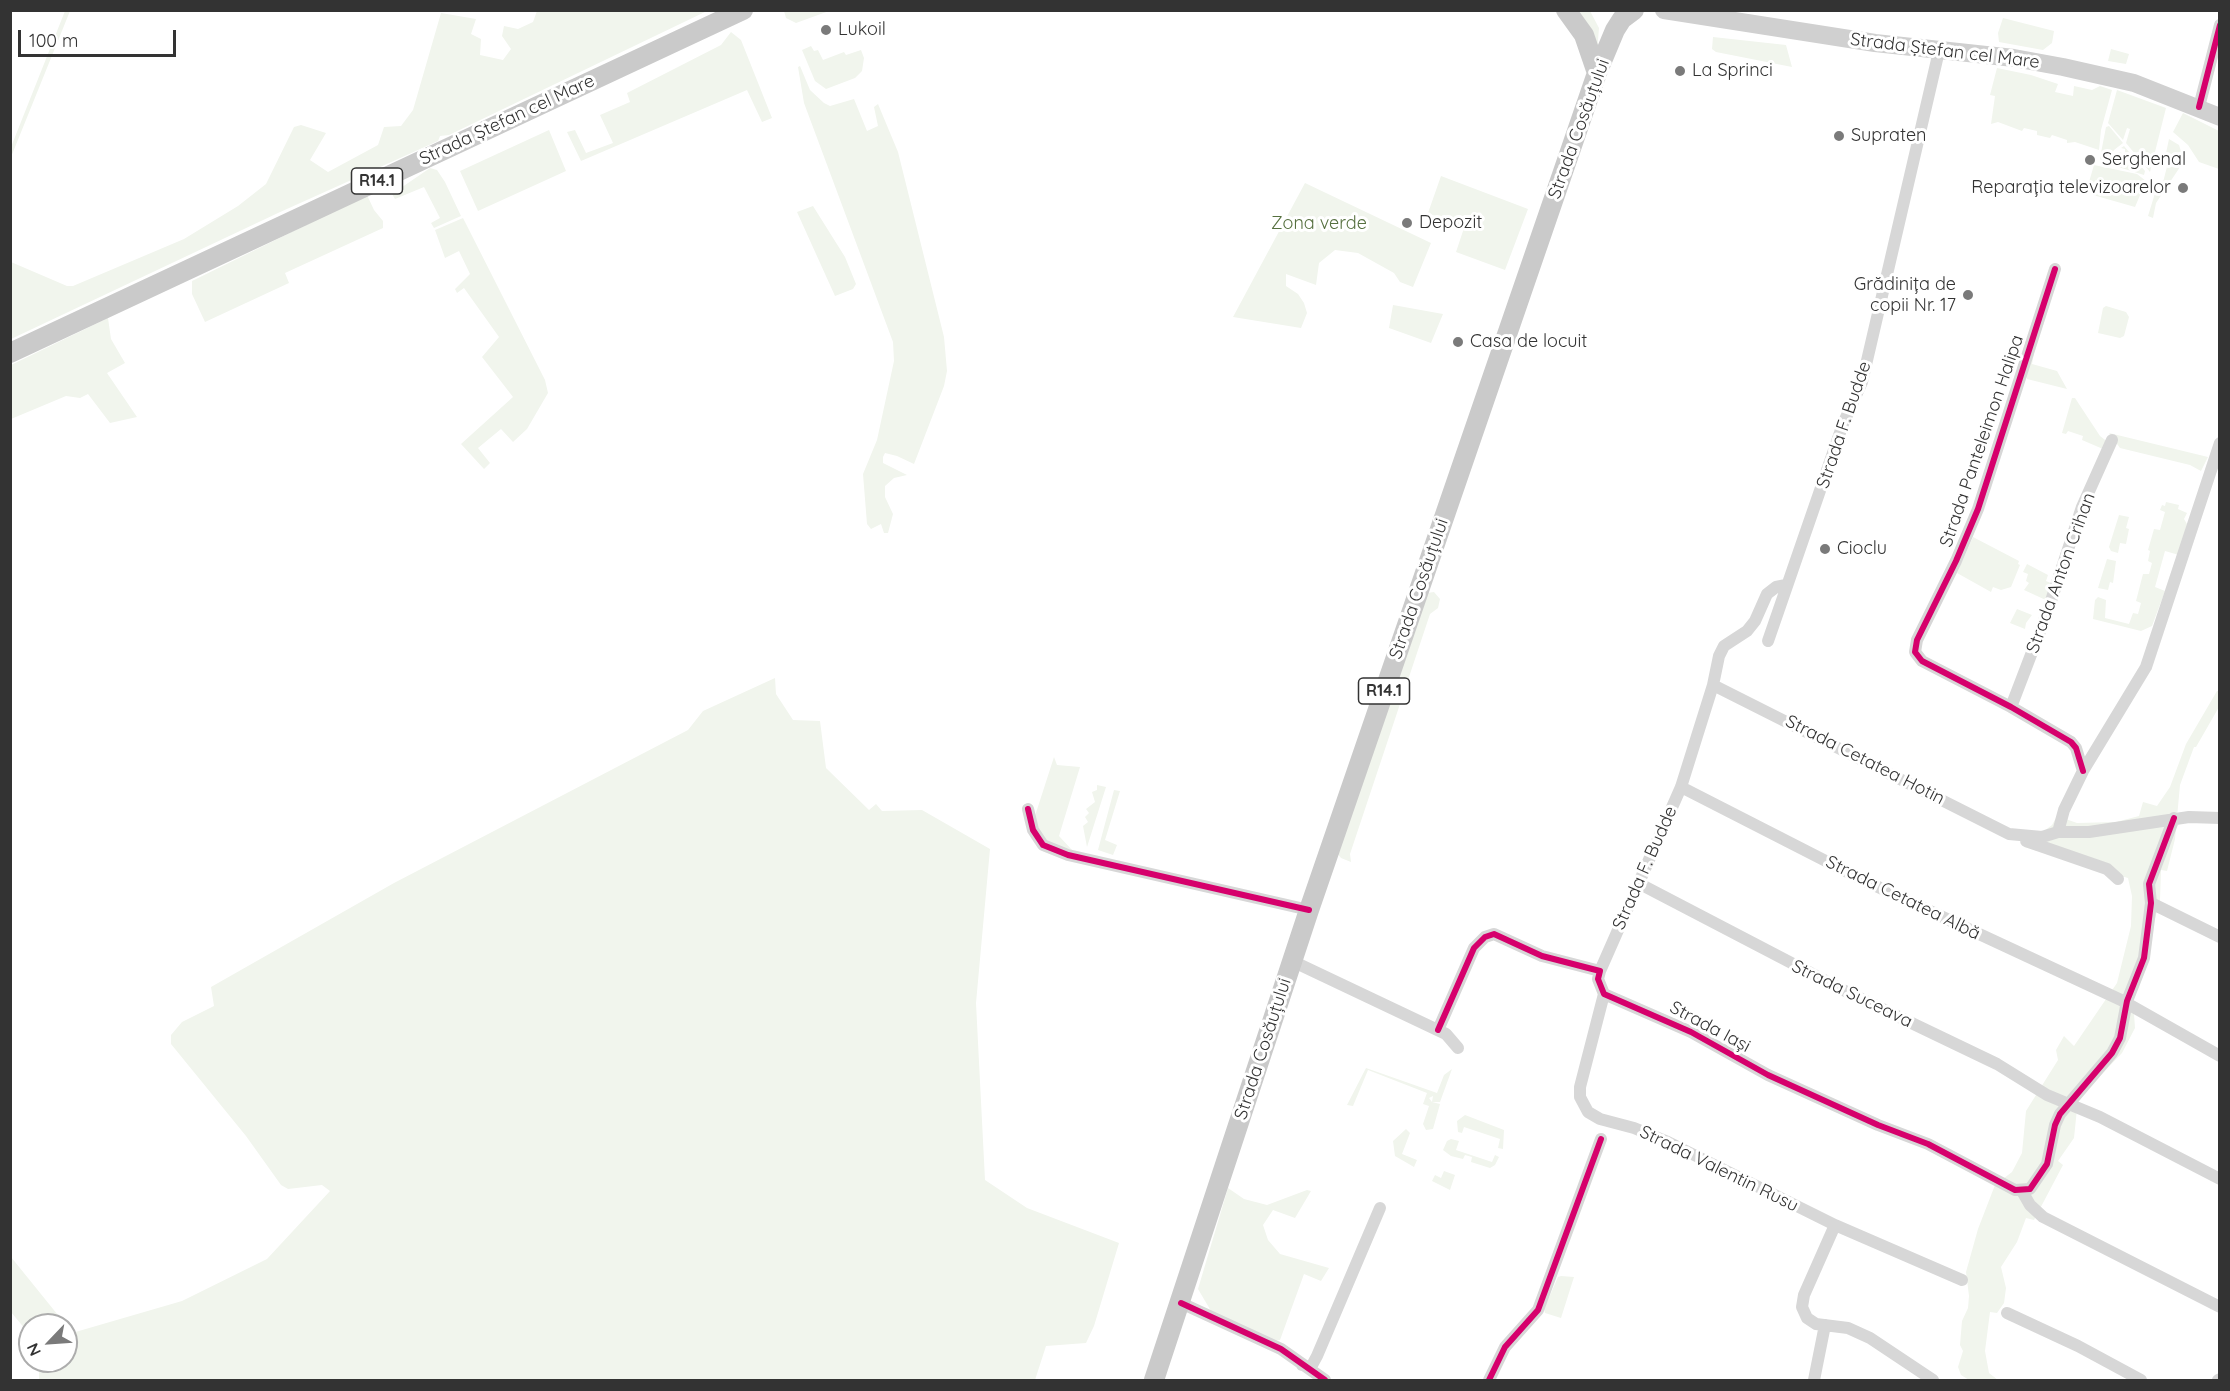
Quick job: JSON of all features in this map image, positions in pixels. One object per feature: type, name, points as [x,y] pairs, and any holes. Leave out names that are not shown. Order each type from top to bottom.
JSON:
[{"type":"main road","name":"Strada Ștefan cel Mare","points":[[10,353],[743,10]]},
{"type":"main road","points":[[1566,10],[1581,29],[1597,73]]},
{"type":"main road","name":"Strada Cosăuțului","points":[[1154,1380],[1309,910],[1597,73],[1615,30],[1622,19],[1634,10]]},
{"type":"main road","name":"Strada Ștefan cel Mare","points":[[1664,10],[1939,51],[2014,58],[2093,73],[2134,83],[2220,117]]},
{"type":"street","points":[[2199,107],[2220,25]]},
{"type":"street","name":"Strada F. Budde","points":[[1768,641],[1843,424],[1862,382],[1939,51]]},
{"type":"street","name":"Strada Panteleimon Halipa","points":[[2011,707],[1922,661],[1915,652],[1917,640],[1956,561],[1978,509],[2055,269]]},
{"type":"street","name":"Strada Anton Crihan","points":[[2011,707],[2047,613],[2082,507],[2112,440]]},
{"type":"street","points":[[2058,832],[2064,810],[2083,771],[2146,667],[2220,443]]},
{"type":"street","name":"Strada F. Budde","points":[[1600,971],[1681,787],[1724,646],[1747,631],[1755,621],[1767,594],[1776,587],[1786,585]]},
{"type":"street","name":"Strada Cetatea Hotin","points":[[1713,685],[2028,842],[2108,869],[2118,879]]},
{"type":"street","points":[[2011,707],[2075,746],[2095,749]]},
{"type":"street","points":[[2075,746],[2083,771]]},
{"type":"street","name":"Strada Cetatea Albă","points":[[1681,787],[1860,879],[2105,993],[2220,1056]]},
{"type":"street","points":[[1028,809],[1033,830],[1043,845],[1068,855],[1309,910]]},
{"type":"street","name":"Strada Cetatea Hotin","points":[[2016,835],[2042,837],[2058,832],[2115,829],[2174,818],[2199,816],[2220,818]]},
{"type":"street","points":[[2174,818],[2149,884],[2151,903],[2144,958],[2126,1006],[2122,1031],[2112,1053],[2067,1104],[2055,1125],[2047,1164],[2026,1190],[2030,1205],[2043,1216],[2220,1307]]},
{"type":"street","name":"Strada Suceava","points":[[1638,883],[1849,993],[1997,1064],[2031,1087],[2110,1122],[2220,1179]]},
{"type":"street","points":[[2151,903],[2220,937]]},
{"type":"street","points":[[1438,1030],[1474,948],[1485,937],[1494,934],[1542,956],[1600,971],[1598,979],[1604,994]]},
{"type":"street","points":[[1292,961],[1446,1034],[1458,1048]]},
{"type":"street","name":"Strada Iași","points":[[1604,994],[1691,1032],[1768,1075],[1878,1125],[1928,1144],[2026,1190]]},
{"type":"street","name":"Strada Valentin Rusu","points":[[1604,994],[1580,1087],[1580,1097],[1588,1113],[1668,1142],[1835,1226],[1962,1280]]},
{"type":"street","points":[[1489,1380],[1505,1347],[1538,1310],[1601,1139]]},
{"type":"street","points":[[1302,1365],[1311,1367],[1314,1364],[1380,1208]]},
{"type":"street","points":[[1835,1226],[1804,1295],[1802,1307],[1807,1318],[1825,1325],[1848,1328],[1870,1338],[1933,1380]]},
{"type":"street","points":[[1181,1303],[1281,1348],[1325,1380]]},
{"type":"street","points":[[2007,1313],[2078,1346],[2141,1380]]},
{"type":"street","points":[[1814,1380],[1825,1325]]},
{"type":"green space","points":[[784,10],[829,11],[796,23],[786,18]]},
{"type":"green space","points":[[65,11],[70,11],[11,157],[11,147]]},
{"type":"green space","points":[[537,11],[707,11],[449,135],[440,136],[438,141],[278,213],[11,339],[11,262],[67,286],[73,286],[184,239],[238,206],[266,184],[294,127],[301,125],[326,133],[310,160],[328,172],[378,145],[384,127],[401,126],[413,110],[441,13],[476,19],[471,34],[481,39],[480,55],[503,60],[511,49],[502,36],[504,26],[518,29],[533,22]]},
{"type":"green space","points":[[1579,11],[1590,11],[1599,28],[1597,52]]},
{"type":"green space","points":[[2003,18],[2054,31],[2052,43],[2043,50],[1999,42],[1998,33]]},
{"type":"green space","points":[[731,32],[741,40],[772,118],[762,122],[747,90],[581,161],[567,132],[575,130],[586,153],[613,143],[600,115],[630,102],[627,93],[721,45]]},
{"type":"green space","points":[[1713,37],[1786,45],[1792,67],[1716,52],[1712,49]]},
{"type":"green space","points":[[811,46],[814,51],[818,50],[823,60],[844,52],[846,55],[861,50],[864,58],[862,71],[855,78],[826,89],[815,81],[802,50]]},
{"type":"green space","points":[[2111,49],[2129,54],[2126,64],[2108,61]]},
{"type":"green space","points":[[800,66],[810,90],[824,103],[830,106],[854,99],[867,131],[878,126],[874,107],[878,104],[898,152],[944,337],[947,371],[944,386],[914,464],[885,453],[883,457],[883,463],[907,475],[894,478],[885,486],[885,497],[893,514],[888,533],[884,533],[881,524],[871,529],[867,524],[863,474],[877,440],[894,361],[893,342],[804,103],[798,67]]},
{"type":"green space","points":[[1997,68],[2031,75],[2058,84],[2055,92],[2073,96],[2074,86],[2092,90],[2100,86],[2112,90],[2101,130],[2099,150],[2075,142],[2067,143],[2067,140],[2052,135],[2050,138],[2037,135],[2037,131],[2024,128],[2022,131],[1998,122],[1991,124],[1995,96],[1990,95]]},
{"type":"green space","points":[[2117,90],[2166,108],[2150,172],[2126,143],[2130,129],[2127,128],[2123,140],[2108,123]]},
{"type":"green space","points":[[2183,113],[2219,131],[2219,169],[2199,162],[2188,145],[2173,132]]},
{"type":"green space","points":[[2109,126],[2123,143],[2114,150],[2106,163],[2102,163],[2100,158],[2106,127]]},
{"type":"green space","points":[[549,130],[566,171],[478,211],[460,171]]},
{"type":"green space","points":[[2169,139],[2179,145],[2184,161],[2156,203],[2153,218],[2148,216],[2156,190],[2161,190],[2169,159],[2165,158]]},
{"type":"green space","points":[[2124,146],[2145,171],[2144,175],[2112,165],[2119,152],[2125,154],[2125,149],[2121,148]]},
{"type":"green space","points":[[2094,165],[2137,174],[2146,181],[2135,207],[2093,195],[2089,182]]},
{"type":"green space","points":[[430,168],[437,170],[445,182],[461,216],[434,228],[431,223],[440,218],[424,187],[395,199],[392,194]]},
{"type":"green space","points":[[1441,176],[1528,209],[1505,270],[1456,252],[1464,228],[1428,213]]},
{"type":"green space","name":"Zona verde","points":[[1305,183],[1431,243],[1413,287],[1400,282],[1394,273],[1358,253],[1335,250],[1319,263],[1316,285],[1286,274],[1286,286],[1298,294],[1307,313],[1301,328],[1233,317]]},
{"type":"green space","points":[[367,195],[374,210],[383,221],[383,228],[285,273],[289,283],[205,322],[192,294],[192,281]]},
{"type":"green space","points":[[813,206],[845,257],[856,284],[853,289],[835,296],[797,212]]},
{"type":"green space","points":[[463,218],[545,380],[548,393],[527,429],[513,442],[501,429],[478,448],[490,463],[484,469],[461,444],[513,397],[482,357],[499,337],[464,288],[457,293],[455,289],[470,274],[459,251],[445,258],[435,230]]},
{"type":"green space","points":[[1393,305],[1443,314],[1431,343],[1389,328]]},
{"type":"green space","points":[[2106,306],[2126,312],[2129,317],[2124,336],[2120,338],[2098,333],[2103,308]]},
{"type":"green space","points":[[108,318],[111,339],[125,363],[107,373],[137,417],[110,423],[88,394],[80,398],[66,396],[11,419],[11,365]]},
{"type":"green space","points":[[2035,348],[2032,364],[2057,371],[2067,389],[2027,379],[2025,373]]},
{"type":"green space","points":[[2072,398],[2075,398],[2100,436],[2109,443],[2103,449],[2082,440],[2083,436],[2068,431],[2066,434],[2062,433]]},
{"type":"green space","points":[[2109,433],[2208,457],[2201,471],[2190,465],[2120,448]]},
{"type":"green space","points":[[2166,502],[2179,505],[2178,509],[2187,513],[2184,519],[2187,524],[2179,555],[2165,551],[2155,587],[2165,591],[2152,626],[2141,631],[2093,619],[2095,600],[2098,597],[2106,600],[2105,618],[2129,624],[2133,613],[2138,614],[2141,603],[2136,601],[2143,574],[2149,574],[2152,563],[2148,561],[2150,551],[2148,550],[2154,529],[2160,530],[2165,512],[2160,510]]},
{"type":"green space","points":[[2119,515],[2129,517],[2126,528],[2129,529],[2126,544],[2120,543],[2118,553],[2111,551],[2109,547]]},
{"type":"green space","points":[[1973,537],[2019,561],[2020,565],[2011,587],[2001,590],[1993,587],[1991,592],[1957,573]]},
{"type":"green space","points":[[2107,559],[2116,561],[2113,583],[2110,582],[2108,590],[2098,588]]},
{"type":"green space","points":[[2027,564],[2048,575],[2046,581],[2053,584],[2048,601],[2024,590],[2029,583],[2026,581],[2028,574],[2023,572]]},
{"type":"green space","points":[[1434,592],[1440,599],[1438,608],[1430,614],[1350,854],[1351,862],[1341,858],[1337,853],[1427,593]]},
{"type":"green space","points":[[2017,609],[2032,615],[2025,629],[2010,623]]},
{"type":"green space","points":[[775,678],[776,694],[793,720],[820,721],[826,768],[869,810],[876,804],[882,811],[922,810],[990,849],[976,1003],[985,1180],[1027,1208],[1119,1243],[1094,1326],[1086,1343],[1046,1346],[1035,1380],[39,1380],[39,1373],[78,1373],[78,1331],[182,1301],[267,1259],[330,1191],[322,1185],[288,1189],[281,1185],[246,1136],[171,1044],[171,1035],[182,1022],[214,1006],[211,987],[394,883],[688,730],[703,711]]},
{"type":"green space","points":[[2219,691],[2219,707],[2194,747],[2180,785],[2175,839],[2167,871],[2161,870],[2160,900],[2133,1000],[2135,1028],[2122,1053],[2078,1099],[2074,1138],[2058,1161],[2063,1165],[2034,1220],[2026,1218],[2017,1242],[2001,1267],[2006,1288],[2004,1303],[1997,1313],[1990,1312],[1985,1351],[1989,1373],[1998,1380],[1969,1380],[1961,1375],[1958,1367],[1963,1351],[1960,1345],[1962,1321],[1968,1308],[1966,1272],[1978,1229],[1995,1185],[2012,1172],[2022,1153],[2026,1111],[2058,1060],[2056,1050],[2064,1036],[2074,1046],[2117,983],[2131,926],[2132,896],[2128,878],[2024,847],[2030,832],[2044,831],[2052,825],[2057,816],[2077,823],[2116,822],[2139,816],[2143,802],[2157,806],[2170,787],[2186,744]]},
{"type":"green space","points":[[1054,757],[1057,765],[1080,767],[1059,836],[1072,850],[1045,841],[1034,819]]},
{"type":"green space","points":[[1097,785],[1106,787],[1087,847],[1083,826],[1088,822],[1085,817],[1089,813],[1086,809],[1095,802],[1092,792],[1097,790]]},
{"type":"green space","points":[[1114,790],[1120,791],[1105,840],[1117,845],[1113,855],[1098,850]]},
{"type":"green space","points":[[1366,1068],[1437,1093],[1444,1075],[1452,1069],[1440,1102],[1432,1102],[1440,1104],[1433,1129],[1426,1130],[1423,1124],[1429,1106],[1423,1104],[1427,1093],[1368,1070],[1353,1106],[1347,1105]]},
{"type":"green space","points":[[1465,1115],[1504,1130],[1503,1149],[1498,1148],[1500,1139],[1464,1127],[1462,1133],[1458,1132],[1457,1121]]},
{"type":"green space","points":[[1406,1129],[1410,1133],[1402,1154],[1417,1160],[1414,1167],[1395,1156],[1393,1141]]},
{"type":"green space","points":[[1451,1139],[1459,1141],[1456,1150],[1492,1162],[1495,1155],[1499,1157],[1495,1165],[1490,1168],[1471,1162],[1472,1157],[1465,1155],[1463,1159],[1451,1156],[1443,1150],[1447,1141]]},
{"type":"green space","points":[[1444,1171],[1455,1175],[1450,1190],[1432,1181],[1435,1175],[1441,1178]]},
{"type":"green space","points":[[1228,1188],[1244,1199],[1267,1205],[1307,1190],[1311,1191],[1295,1218],[1273,1210],[1263,1225],[1268,1240],[1280,1254],[1329,1268],[1321,1281],[1304,1274],[1280,1340],[1273,1341],[1211,1311],[1198,1289]]},
{"type":"green space","points":[[11,1257],[56,1313],[18,1313],[18,1320],[11,1312]]},
{"type":"green space","points":[[1558,1277],[1574,1277],[1561,1318],[1545,1313],[1544,1309]]},
{"type":"cycle path","points":[[2199,107],[2220,25]]},
{"type":"cycle path","points":[[2055,269],[1978,509],[1956,561],[1917,640],[1915,652],[1922,661],[2011,707],[2071,742],[2076,748],[2083,771]]},
{"type":"cycle path","points":[[1028,809],[1033,830],[1043,845],[1068,855],[1309,910]]},
{"type":"cycle path","points":[[1438,1030],[1474,948],[1485,937],[1494,934],[1542,956],[1600,971],[1598,979],[1604,994],[1691,1032],[1768,1075],[1878,1125],[1928,1144],[2015,1190],[2030,1189],[2047,1164],[2055,1125],[2060,1114],[2112,1053],[2120,1038],[2127,1001],[2144,958],[2151,903],[2149,884],[2174,818]]},
{"type":"cycle path","points":[[1489,1380],[1505,1347],[1538,1310],[1601,1139]]},
{"type":"cycle path","points":[[1181,1303],[1281,1349],[1325,1380]]},
{"type":"place","name":"Lukoil","points":[[826,30]]},
{"type":"place","name":"La Sprinci","points":[[1680,71]]},
{"type":"place","name":"Supraten","points":[[1839,136]]},
{"type":"place","name":"Serghenal","points":[[2090,160]]},
{"type":"place","name":"Reparația televizoarelor","points":[[2183,188]]},
{"type":"place","name":"Depozit","points":[[1407,223]]},
{"type":"place","name":"Grădinița de copii Nr. 17","points":[[1968,295]]},
{"type":"place","name":"Casa de locuit","points":[[1458,342]]},
{"type":"place","name":"Cioclu","points":[[1825,549]]}]
